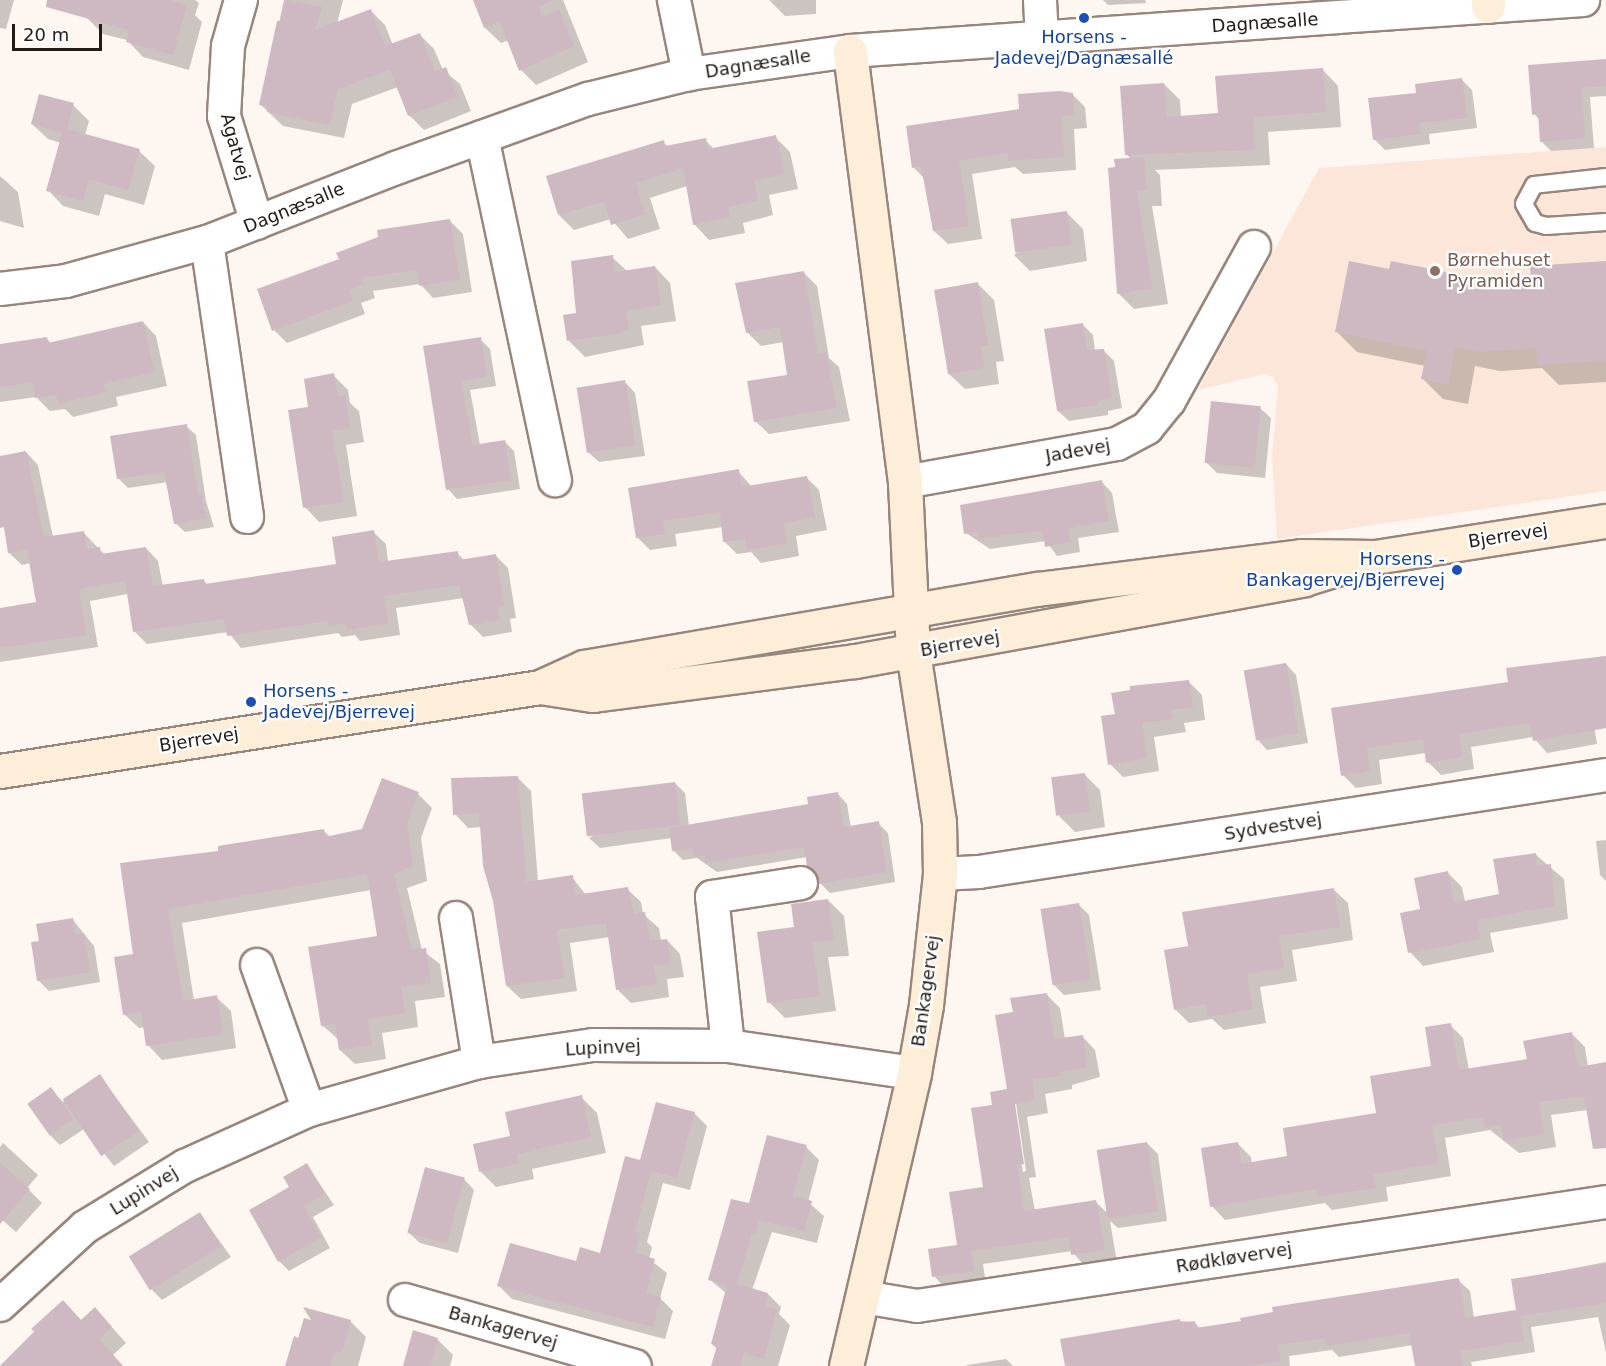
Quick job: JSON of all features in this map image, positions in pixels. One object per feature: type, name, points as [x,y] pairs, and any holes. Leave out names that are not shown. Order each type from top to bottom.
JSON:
[{"type":"street","name":"Agatvej","points":[[241,0],[228,46],[224,116],[257,223]]},
{"type":"street","points":[[674,0],[689,74]]},
{"type":"street","points":[[1040,0],[1042,40]]},
{"type":"street","name":"Dagnæsalle","points":[[0,289],[66,281],[207,242],[588,99],[689,74],[850,51],[1042,40],[1488,3],[1582,0]]},
{"type":"street","points":[[850,51],[905,482],[912,611]]},
{"type":"street","points":[[482,137],[555,480]]},
{"type":"street","points":[[207,242],[247,517]]},
{"type":"street","name":"Jadevej","points":[[905,482],[1117,444],[1148,428],[1169,401],[1254,248]]},
{"type":"street","name":"Bjerrevej","points":[[540,687],[593,694],[710,682],[913,652],[1304,579],[1375,557],[1606,521]]},
{"type":"street","name":"Bjerrevej","points":[[0,771],[540,687],[584,667],[1037,589],[1301,556],[1375,557]]},
{"type":"street","name":"Bankagervej","points":[[846,1366],[914,1073],[926,1005],[940,874],[939,822],[913,652],[912,611]]},
{"type":"street","name":"Sydvestvej","points":[[940,874],[979,872],[1606,775]]},
{"type":"street","points":[[728,1046],[712,897],[801,883]]},
{"type":"street","points":[[456,918],[479,1062]]},
{"type":"street","points":[[257,965],[309,1110]]},
{"type":"street","name":"Lupinvej","points":[[0,1305],[85,1227],[185,1166],[309,1110],[479,1062],[593,1045],[728,1046],[914,1073]]},
{"type":"street","name":"Rødkløvervej","points":[[863,1297],[917,1306],[1606,1202]]},
{"type":"street","name":"Bankagervej","points":[[405,1300],[635,1366]]},
{"type":"lane","points":[[1606,177],[1534,185],[1524,204],[1534,223],[1546,226],[1606,222]]},
{"type":"shaded area","name":"Børnehuset Pyramiden","points":[[1606,147],[1606,491],[1277,539],[1272,457],[1278,387],[1273,377],[1265,374],[1198,390],[1319,168]]},
{"type":"building","points":[[47,0],[169,0],[187,5],[173,55],[126,42],[129,30],[46,7]]},
{"type":"building","points":[[285,0],[322,7],[315,30],[371,9],[385,46],[420,33],[435,72],[446,67],[458,97],[408,116],[390,70],[338,89],[330,125],[267,112],[268,107],[259,105],[277,21],[280,21]]},
{"type":"building","points":[[473,0],[552,0],[539,7],[542,17],[559,10],[574,46],[519,71],[500,22],[484,28]]},
{"type":"building","points":[[1606,59],[1606,86],[1581,88],[1585,138],[1540,142],[1538,114],[1532,115],[1528,65]]},
{"type":"building","points":[[1323,68],[1326,112],[1253,117],[1255,150],[1125,155],[1120,86],[1164,83],[1167,117],[1218,113],[1215,76]]},
{"type":"building","points":[[1462,78],[1467,118],[1419,123],[1421,134],[1373,140],[1368,98],[1416,93],[1415,84]]},
{"type":"building","points":[[1059,91],[1073,93],[1074,115],[1061,116],[1064,157],[1008,161],[1008,153],[959,161],[969,226],[933,231],[921,166],[912,168],[906,126],[1019,109],[1018,94]]},
{"type":"building","points":[[39,94],[74,103],[67,129],[140,149],[128,190],[89,179],[83,201],[46,191],[62,133],[31,124]]},
{"type":"building","points":[[776,135],[784,174],[754,180],[758,200],[728,207],[730,217],[693,225],[683,168],[636,183],[645,214],[611,225],[604,201],[558,215],[546,176],[664,140],[665,146],[706,138],[708,149]]},
{"type":"building","points":[[1144,157],[1147,190],[1137,191],[1152,288],[1117,294],[1108,168],[1115,167],[1114,159]]},
{"type":"building","points":[[1067,211],[1072,245],[1015,253],[1011,219]]},
{"type":"building","points":[[450,219],[460,279],[419,286],[417,270],[361,278],[363,285],[349,290],[353,301],[272,331],[257,289],[339,259],[336,253],[378,237],[377,230]]},
{"type":"building","points":[[613,255],[615,272],[655,266],[661,305],[626,311],[629,329],[616,334],[567,341],[563,315],[576,313],[571,261]]},
{"type":"building","points":[[1349,261],[1389,269],[1391,261],[1461,275],[1460,290],[1516,286],[1532,289],[1530,266],[1606,261],[1606,361],[1537,365],[1536,348],[1479,352],[1455,347],[1448,385],[1421,379],[1427,351],[1335,332]]},
{"type":"building","points":[[804,271],[818,353],[826,352],[837,408],[754,422],[747,381],[787,375],[780,327],[746,333],[735,283]]},
{"type":"building","points":[[978,282],[988,345],[981,347],[984,368],[948,374],[934,290]]},
{"type":"building","points":[[143,321],[154,372],[103,384],[106,392],[58,404],[56,395],[35,398],[33,382],[0,387],[0,344],[47,337],[48,343]]},
{"type":"building","points":[[1083,323],[1087,350],[1104,349],[1112,398],[1098,401],[1098,405],[1057,411],[1044,329]]},
{"type":"building","points":[[481,337],[487,376],[461,381],[473,445],[505,440],[511,480],[446,490],[423,346]]},
{"type":"building","points":[[334,373],[338,396],[345,395],[350,428],[332,431],[344,502],[303,508],[288,410],[308,407],[304,379]]},
{"type":"building","points":[[625,380],[635,445],[587,453],[577,388]]},
{"type":"building","points":[[1211,401],[1261,406],[1254,468],[1205,463]]},
{"type":"building","points":[[187,424],[198,495],[201,494],[206,518],[174,524],[164,472],[117,479],[110,436]]},
{"type":"building","points":[[26,451],[44,537],[84,531],[86,549],[100,547],[101,554],[146,547],[153,586],[204,579],[205,584],[336,564],[332,537],[374,530],[379,562],[458,551],[459,560],[496,554],[504,606],[498,607],[500,620],[469,625],[459,585],[384,596],[388,623],[347,630],[346,623],[329,626],[328,621],[227,636],[224,619],[133,632],[125,581],[79,589],[86,635],[0,648],[0,608],[36,602],[27,550],[8,553],[4,527],[0,528],[0,456]]},
{"type":"building","points":[[739,469],[741,487],[807,476],[815,517],[784,523],[787,543],[747,550],[745,539],[723,542],[720,512],[663,521],[665,534],[636,538],[628,488]]},
{"type":"building","points":[[1102,480],[1109,521],[1068,528],[1070,542],[1045,547],[1043,532],[1037,531],[978,539],[977,532],[964,534],[960,505]]},
{"type":"building","points":[[1606,656],[1606,728],[1533,741],[1530,723],[1459,734],[1462,757],[1426,763],[1423,739],[1367,748],[1370,771],[1341,776],[1331,708],[1508,682],[1506,668]]},
{"type":"building","points":[[1286,663],[1298,733],[1256,740],[1244,670]]},
{"type":"building","points":[[1189,680],[1193,707],[1171,710],[1173,719],[1142,723],[1147,758],[1108,765],[1101,716],[1115,714],[1111,693],[1130,690],[1130,686]]},
{"type":"building","points":[[1085,773],[1090,812],[1056,816],[1051,777]]},
{"type":"building","points":[[518,776],[526,882],[573,875],[575,895],[628,887],[634,914],[645,912],[650,941],[667,939],[671,963],[654,966],[657,984],[616,990],[606,923],[557,930],[565,978],[506,986],[493,901],[483,866],[479,813],[453,815],[451,778]]},
{"type":"building","points":[[382,778],[419,792],[407,823],[413,866],[394,874],[412,950],[426,948],[431,983],[401,987],[405,1013],[368,1019],[372,1045],[339,1050],[335,1024],[321,1026],[308,947],[377,936],[367,874],[168,909],[183,1001],[217,995],[223,1034],[146,1046],[141,1012],[123,1015],[114,957],[133,954],[120,863],[218,851],[218,846],[324,829],[325,837],[362,829]]},
{"type":"building","points":[[675,782],[680,825],[587,836],[582,793]]},
{"type":"building","points":[[838,792],[844,827],[879,821],[886,872],[819,884],[815,872],[807,866],[804,847],[706,863],[705,855],[694,857],[692,848],[672,851],[669,828],[808,804],[807,797]]},
{"type":"building","points":[[1536,853],[1537,866],[1551,864],[1555,906],[1477,920],[1481,939],[1408,953],[1400,913],[1420,909],[1414,878],[1448,871],[1454,903],[1499,894],[1493,859]]},
{"type":"building","points":[[1334,888],[1340,927],[1279,936],[1284,968],[1247,974],[1253,1009],[1208,1017],[1206,1004],[1174,1010],[1164,950],[1188,946],[1182,912]]},
{"type":"building","points":[[828,899],[834,940],[812,942],[820,996],[767,1003],[757,932],[794,927],[791,904]]},
{"type":"building","points":[[1079,903],[1091,979],[1053,985],[1040,909]]},
{"type":"building","points":[[73,918],[76,935],[84,933],[90,972],[37,981],[31,942],[39,941],[36,924]]},
{"type":"building","points":[[1047,993],[1054,1039],[1083,1035],[1087,1063],[1086,1068],[1059,1072],[1060,1076],[1032,1080],[1035,1100],[1015,1104],[1024,1164],[1017,1165],[1024,1211],[1096,1200],[1105,1250],[1071,1255],[1069,1237],[971,1251],[974,1271],[932,1277],[928,1249],[957,1245],[949,1192],[983,1187],[971,1108],[992,1105],[990,1092],[1007,1089],[995,1015],[1013,1012],[1010,998]]},
{"type":"building","points":[[1451,1023],[1459,1070],[1527,1059],[1523,1041],[1572,1032],[1578,1067],[1606,1062],[1606,1148],[1593,1149],[1584,1096],[1539,1102],[1544,1134],[1504,1141],[1501,1125],[1485,1128],[1483,1117],[1432,1125],[1439,1163],[1374,1174],[1376,1188],[1317,1197],[1316,1189],[1210,1207],[1201,1148],[1238,1142],[1241,1164],[1287,1156],[1283,1128],[1376,1113],[1370,1076],[1431,1066],[1425,1027]]},
{"type":"building","points":[[100,1074],[139,1131],[101,1156],[63,1099]]},
{"type":"building","points":[[51,1087],[73,1119],[50,1136],[27,1104]]},
{"type":"building","points":[[582,1095],[591,1137],[517,1154],[519,1164],[479,1172],[473,1144],[510,1136],[505,1112]]},
{"type":"building","points":[[656,1102],[695,1112],[677,1178],[651,1171],[635,1232],[640,1233],[635,1253],[655,1259],[646,1293],[661,1297],[653,1327],[497,1286],[510,1243],[576,1261],[580,1247],[600,1253],[625,1156],[640,1160]]},
{"type":"building","points":[[767,1135],[807,1145],[793,1196],[812,1201],[804,1231],[759,1220],[755,1235],[752,1234],[737,1284],[768,1293],[765,1307],[777,1310],[764,1359],[744,1353],[740,1366],[711,1366],[717,1346],[711,1344],[727,1285],[708,1280],[731,1199],[749,1203]]},
{"type":"building","points":[[1147,1142],[1158,1211],[1108,1219],[1097,1150]]},
{"type":"building","points":[[0,1163],[30,1189],[0,1224]]},
{"type":"building","points":[[307,1163],[325,1194],[304,1206],[321,1237],[278,1262],[249,1210],[289,1187],[283,1177]]},
{"type":"building","points":[[425,1167],[465,1178],[447,1243],[407,1233]]},
{"type":"building","points":[[200,1212],[221,1246],[150,1290],[129,1257]]},
{"type":"building","points":[[1606,1264],[1606,1303],[1520,1316],[1524,1341],[1460,1351],[1462,1366],[1415,1366],[1409,1333],[1326,1346],[1325,1338],[1278,1345],[1281,1361],[1247,1366],[1065,1366],[1060,1339],[1180,1319],[1181,1323],[1195,1321],[1196,1328],[1241,1321],[1240,1318],[1273,1312],[1272,1307],[1459,1278],[1465,1318],[1516,1310],[1511,1279]]},
{"type":"building","points":[[63,1300],[81,1320],[95,1307],[112,1327],[99,1339],[123,1366],[0,1366],[35,1332],[31,1329]]},
{"type":"building","points":[[303,1307],[351,1320],[342,1353],[335,1351],[330,1366],[285,1366],[294,1336],[298,1338],[304,1318],[311,1320]]},
{"type":"building","points":[[413,1330],[438,1338],[431,1366],[403,1366]]},
{"type":"place","name":"Horsens - Jadevej/Dagnæsallé","points":[[1084,18]]},
{"type":"place","name":"Børnehuset Pyramiden","points":[[1435,271]]},
{"type":"place","name":"Horsens - Bankagervej/Bjerrevej","points":[[1457,570]]},
{"type":"place","name":"Horsens - Jadevej/Bjerrevej","points":[[251,702]]}]
